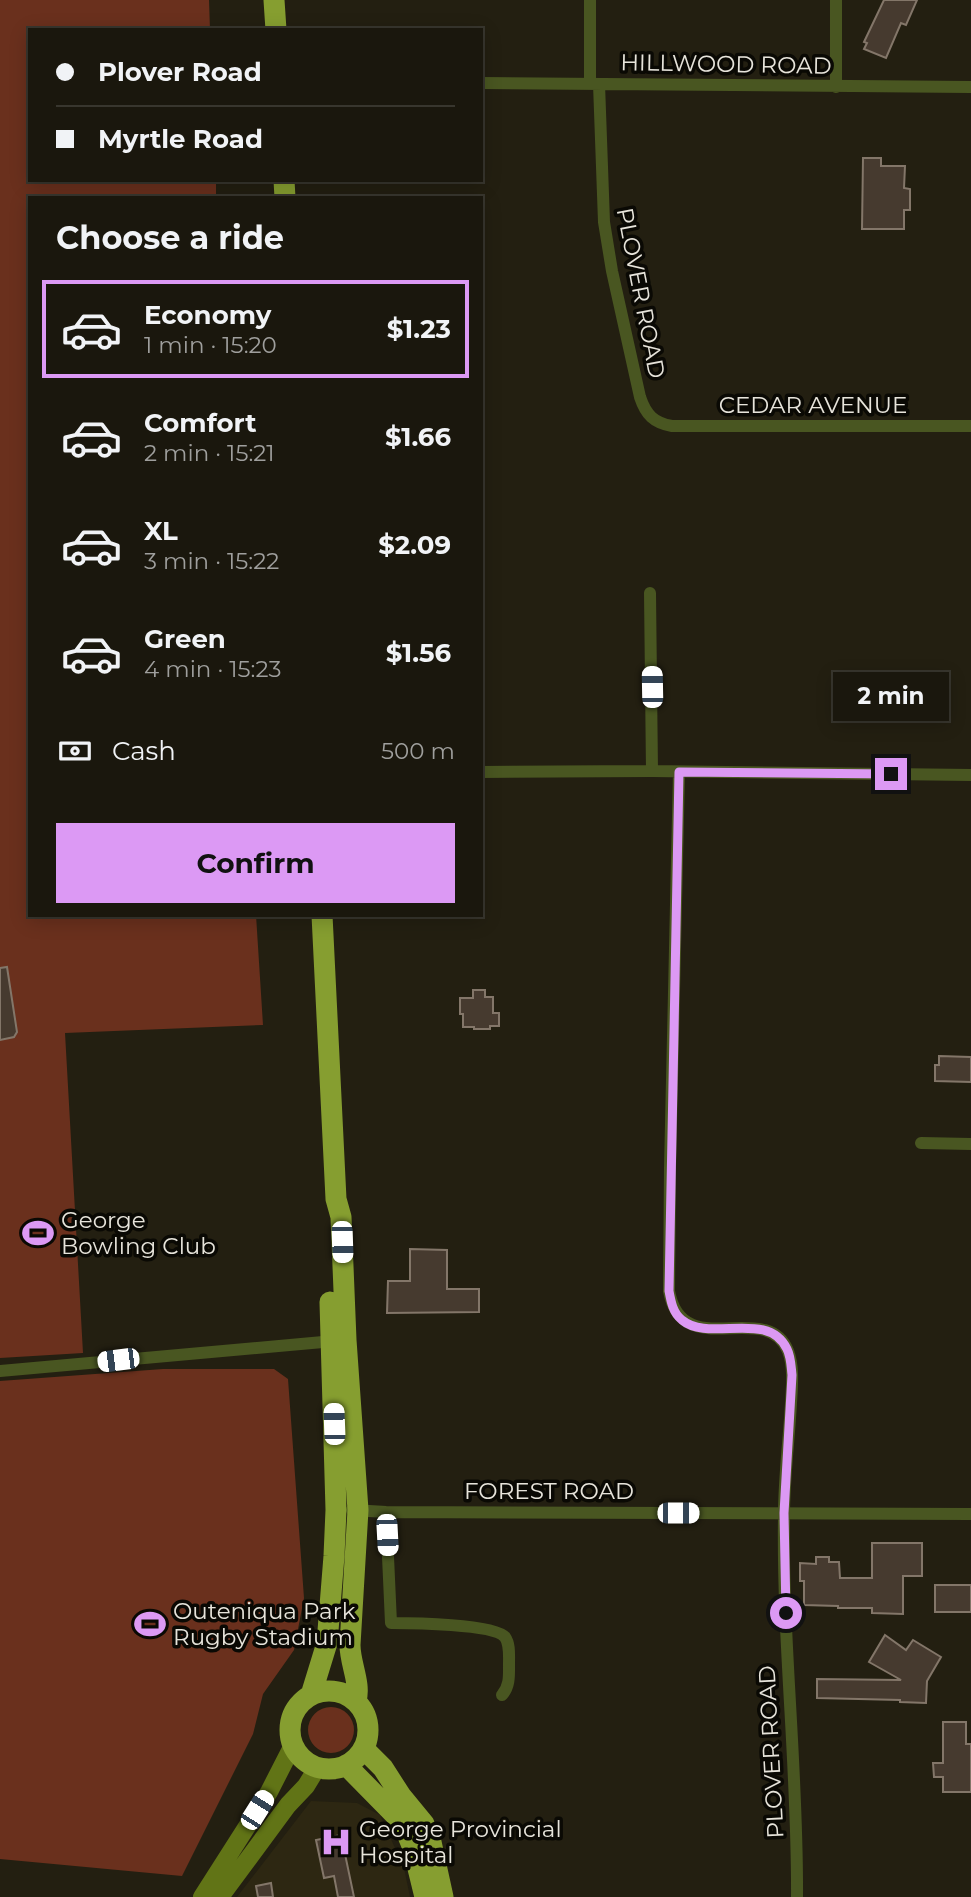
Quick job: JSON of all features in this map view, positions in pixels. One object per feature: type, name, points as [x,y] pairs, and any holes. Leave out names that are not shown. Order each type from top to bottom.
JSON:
[{"type":"highway","points":[[274,0],[276,28]]},
{"type":"highway","points":[[322,917],[336,1199],[331,1209],[329,1263],[358,1510],[350,1645],[358,1692],[356,1701]]},
{"type":"highway","points":[[311,1695],[328,1635],[336,1510],[339,1341]]},
{"type":"highway","points":[[323,1691],[346,1694],[356,1701],[364,1713],[368,1735],[363,1749],[346,1765],[334,1769],[317,1768],[302,1759],[293,1745],[289,1731],[292,1716],[299,1704],[311,1695],[323,1691]]},
{"type":"highway","points":[[363,1749],[383,1768],[424,1824],[434,1851],[443,1897]]},
{"type":"highway","points":[[346,1765],[397,1817],[406,1830],[425,1897]]},
{"type":"street","name":"PLOVER ROAD","points":[[590,0],[602,207],[608,247],[640,397],[648,415],[655,421]]},
{"type":"street","points":[[836,0],[836,87]]},
{"type":"street","name":"HILLWOOD ROAD","points":[[483,83],[971,87]]},
{"type":"street","name":"CEDAR AVENUE","points":[[655,421],[672,426],[971,426]]},
{"type":"street","points":[[650,593],[652,771]]},
{"type":"street","points":[[483,772],[971,775]]},
{"type":"street","name":"PLOVER ROAD","points":[[679,772],[669,1291],[674,1310],[682,1321],[703,1328],[761,1329],[781,1340],[791,1359],[784,1513],[797,1897]]},
{"type":"street","points":[[921,1143],[971,1144]]},
{"type":"street","points":[[0,1371],[339,1341]]},
{"type":"street","name":"FOREST ROAD","points":[[336,1510],[971,1514]]},
{"type":"street","points":[[386,1512],[391,1623],[458,1625],[499,1632],[507,1640],[509,1647],[508,1685],[502,1695]]},
{"type":"street","points":[[202,1897],[269,1792],[293,1745]]},
{"type":"street","points":[[220,1897],[317,1768]]},
{"type":"shaded area","points":[[0,0],[209,0],[210,28],[28,28],[28,182],[216,182],[216,196],[28,196],[28,917],[256,917],[263,1025],[65,1033],[83,1353],[0,1358]]},
{"type":"shaded area","name":"Outeniqua Park Rugby Stadium","points":[[163,1369],[274,1369],[288,1379],[304,1598],[294,1650],[263,1694],[253,1734],[182,1876],[0,1859],[0,1381]]},
{"type":"shaded area","points":[[331,1707],[347,1714],[354,1730],[347,1746],[331,1753],[315,1746],[308,1730],[315,1714]]},
{"type":"shaded area","name":"George Provincial Hospital","points":[[311,1801],[357,1803],[380,1815],[404,1868],[410,1897],[237,1897]]},
{"type":"building","points":[[884,0],[917,0],[906,25],[901,23],[886,58],[864,49],[867,43],[864,42]]},
{"type":"building","points":[[863,158],[881,158],[881,166],[905,166],[904,188],[910,189],[910,210],[904,210],[904,229],[862,229]]},
{"type":"building","points":[[7,967],[17,1032],[14,1037],[0,1040],[0,968]]},
{"type":"building","points":[[473,990],[485,990],[485,997],[493,997],[493,1013],[499,1013],[499,1026],[490,1026],[490,1029],[463,1027],[460,998],[473,998]]},
{"type":"building","points":[[939,1056],[971,1057],[971,1082],[935,1081],[935,1065],[939,1065]]},
{"type":"building","points":[[410,1249],[447,1250],[447,1289],[479,1289],[479,1312],[387,1313],[388,1281],[410,1281]]},
{"type":"building","points":[[872,1543],[922,1543],[922,1576],[903,1576],[903,1614],[872,1613],[872,1608],[804,1605],[804,1581],[800,1581],[800,1563],[816,1564],[816,1557],[829,1557],[829,1562],[839,1562],[840,1578],[872,1578]]},
{"type":"building","points":[[935,1585],[971,1585],[971,1612],[935,1612]]},
{"type":"building","points":[[885,1635],[906,1650],[913,1640],[941,1657],[927,1681],[926,1703],[817,1698],[817,1679],[901,1680],[869,1662]]},
{"type":"building","points":[[943,1722],[966,1722],[966,1744],[971,1744],[971,1792],[943,1792],[943,1777],[934,1777],[933,1763],[943,1763]]},
{"type":"building","points":[[341,1835],[354,1897],[338,1897],[334,1876],[324,1878],[316,1840]]},
{"type":"building","points":[[271,1883],[273,1897],[258,1897],[256,1886]]},
{"type":"place","name":"George Bowling Club","points":[[38,1233]]},
{"type":"place","name":"Outeniqua Park Rugby Stadium","points":[[150,1624]]},
{"type":"place","name":"George Provincial Hospital","points":[[336,1842]]},
{"type":"route","points":[[786,1613],[784,1513],[791,1359],[781,1340],[761,1329],[703,1328],[682,1321],[674,1310],[669,1291],[679,772],[891,774]]}]
